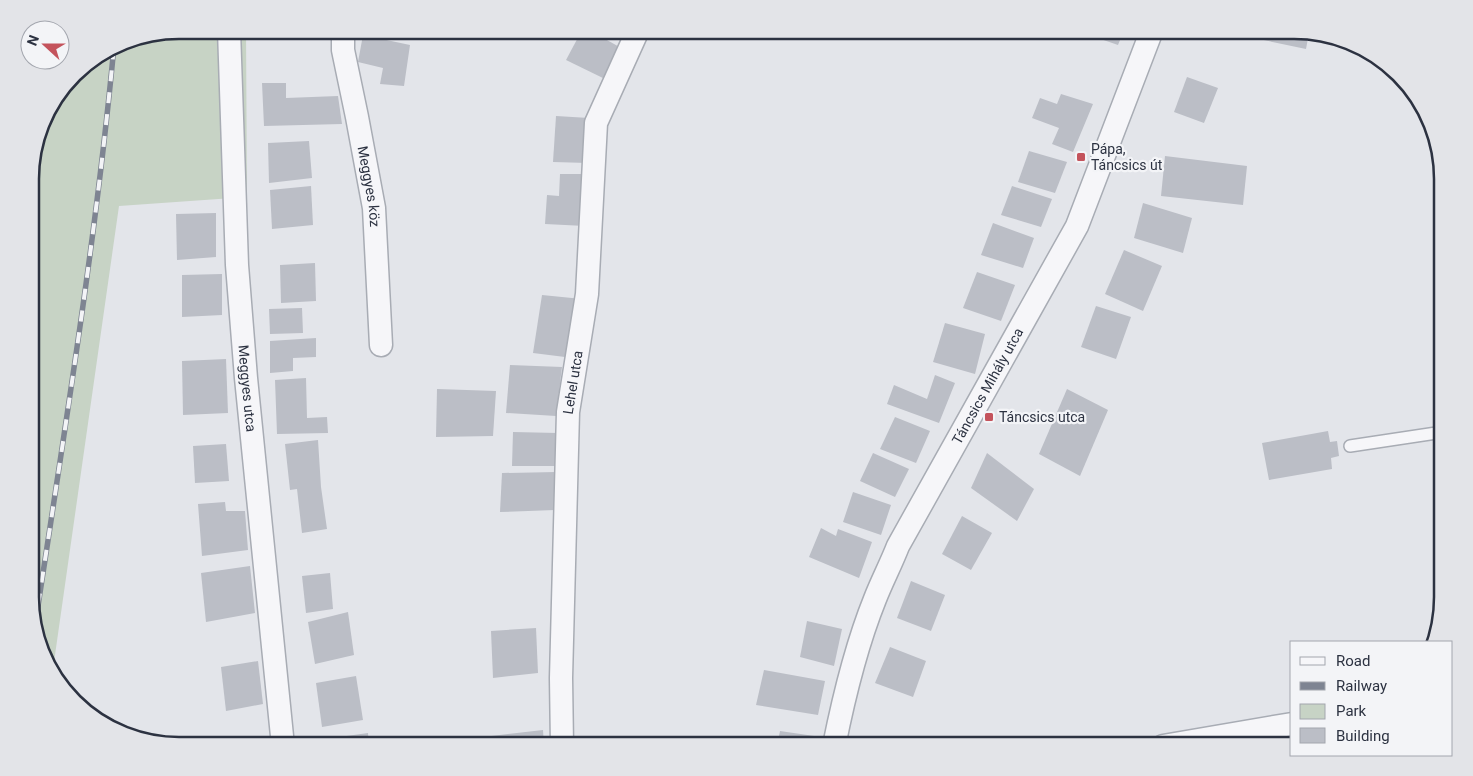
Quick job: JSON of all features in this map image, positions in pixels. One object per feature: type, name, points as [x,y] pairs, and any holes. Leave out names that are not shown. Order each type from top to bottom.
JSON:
[{"type":"street","name":"Meggyes utca","points":[[229,39],[237,265],[246,378],[282,737]]},
{"type":"street","name":"Meggyes köz","points":[[343,39],[343,50],[374,208],[381,345]]},
{"type":"street","name":"Lehel utca","points":[[562,737],[561,678],[568,412],[587,294],[596,123],[635,39]]},
{"type":"street","name":"Táncsics Mihály utca","points":[[836,737],[852,668],[875,599],[898,546],[1077,226],[1149,39]]},
{"type":"street","points":[[1216,737],[1290,724]]},
{"type":"lane","points":[[1350,446],[1434,433]]},
{"type":"green space","points":[[246,39],[247,197],[119,206],[54,661],[44,634],[39,598],[39,169],[49,125],[68,93],[86,73],[117,53],[134,46],[160,40]]},
{"type":"building","points":[[362,39],[382,39],[410,45],[404,86],[380,84],[383,68],[358,62]]},
{"type":"building","points":[[577,39],[605,39],[623,49],[607,80],[566,60]]},
{"type":"building","points":[[1101,39],[1120,39],[1118,45]]},
{"type":"building","points":[[1259,39],[1308,40],[1306,49]]},
{"type":"building","points":[[1187,77],[1218,88],[1204,123],[1174,112]]},
{"type":"building","points":[[262,83],[286,83],[286,98],[338,96],[342,124],[264,126]]},
{"type":"building","points":[[1061,94],[1093,104],[1073,152],[1052,144],[1059,128],[1032,118],[1040,98],[1057,104]]},
{"type":"building","points":[[556,116],[589,118],[588,163],[553,162]]},
{"type":"building","points":[[309,141],[312,178],[269,183],[268,143]]},
{"type":"building","points":[[1029,151],[1067,162],[1055,193],[1018,182]]},
{"type":"building","points":[[1165,156],[1247,166],[1243,205],[1161,196]]},
{"type":"building","points":[[560,174],[588,174],[585,226],[545,224],[547,195],[559,196]]},
{"type":"building","points":[[311,186],[313,225],[272,229],[270,190]]},
{"type":"building","points":[[1012,186],[1052,199],[1041,227],[1001,215]]},
{"type":"building","points":[[1143,203],[1192,218],[1183,253],[1134,238]]},
{"type":"building","points":[[216,213],[216,257],[177,260],[176,214]]},
{"type":"building","points":[[993,223],[1034,238],[1023,268],[981,255]]},
{"type":"building","points":[[1124,250],[1162,266],[1143,311],[1105,294]]},
{"type":"building","points":[[315,263],[316,301],[281,303],[280,265]]},
{"type":"building","points":[[977,272],[1015,285],[1001,321],[963,308]]},
{"type":"building","points":[[222,274],[222,315],[182,317],[182,275]]},
{"type":"building","points":[[542,295],[582,299],[573,358],[533,353]]},
{"type":"building","points":[[1096,306],[1131,317],[1116,359],[1081,347]]},
{"type":"building","points":[[302,308],[303,333],[270,334],[269,309]]},
{"type":"building","points":[[945,323],[985,334],[975,374],[933,362]]},
{"type":"building","points":[[316,338],[316,357],[293,358],[293,371],[270,373],[270,341]]},
{"type":"building","points":[[226,359],[228,413],[183,415],[182,361]]},
{"type":"building","points":[[510,365],[562,367],[556,416],[506,413]]},
{"type":"building","points":[[935,375],[955,383],[939,423],[887,404],[894,385],[927,399]]},
{"type":"building","points":[[306,378],[307,418],[327,417],[328,433],[277,434],[275,380]]},
{"type":"building","points":[[437,389],[496,391],[493,436],[436,437]]},
{"type":"building","points":[[1067,389],[1108,410],[1080,476],[1039,454]]},
{"type":"building","points":[[895,417],[930,431],[916,463],[880,449]]},
{"type":"building","points":[[1328,431],[1330,442],[1337,441],[1339,456],[1331,458],[1332,469],[1269,480],[1262,443]]},
{"type":"building","points":[[513,432],[558,433],[557,466],[512,466]]},
{"type":"building","points":[[318,440],[321,487],[327,529],[302,533],[297,489],[290,490],[285,444]]},
{"type":"building","points":[[226,444],[229,481],[195,483],[193,446]]},
{"type":"building","points":[[873,453],[909,469],[895,497],[860,481]]},
{"type":"building","points":[[987,453],[1034,489],[1017,521],[971,488]]},
{"type":"building","points":[[556,472],[555,510],[500,512],[502,473]]},
{"type":"building","points":[[853,492],[891,505],[881,535],[843,522]]},
{"type":"building","points":[[225,502],[226,511],[245,511],[248,550],[202,556],[198,504]]},
{"type":"building","points":[[962,516],[992,533],[971,570],[942,554]]},
{"type":"building","points":[[821,528],[836,536],[838,529],[872,542],[859,578],[809,557]]},
{"type":"building","points":[[250,566],[255,613],[206,622],[201,573]]},
{"type":"building","points":[[330,573],[333,609],[306,613],[302,576]]},
{"type":"building","points":[[911,581],[945,595],[931,631],[897,618]]},
{"type":"building","points":[[348,612],[354,655],[315,664],[308,622]]},
{"type":"building","points":[[807,621],[842,629],[834,666],[800,657]]},
{"type":"building","points":[[536,628],[538,673],[493,678],[491,631]]},
{"type":"building","points":[[890,647],[926,661],[913,697],[875,683]]},
{"type":"building","points":[[258,661],[263,704],[226,711],[221,667]]},
{"type":"building","points":[[764,670],[825,681],[818,715],[756,705]]},
{"type":"building","points":[[356,676],[363,720],[322,727],[316,683]]},
{"type":"building","points":[[543,730],[543,737],[483,737]]},
{"type":"building","points":[[780,731],[821,737],[779,737]]},
{"type":"building","points":[[368,733],[368,737],[339,737]]},
{"type":"railway","points":[[39,599],[89,264],[113,55]]},
{"type":"place","name":"Pápa, Táncsics út","points":[[1081,157]]},
{"type":"place","name":"Táncsics utca","points":[[989,417]]}]
